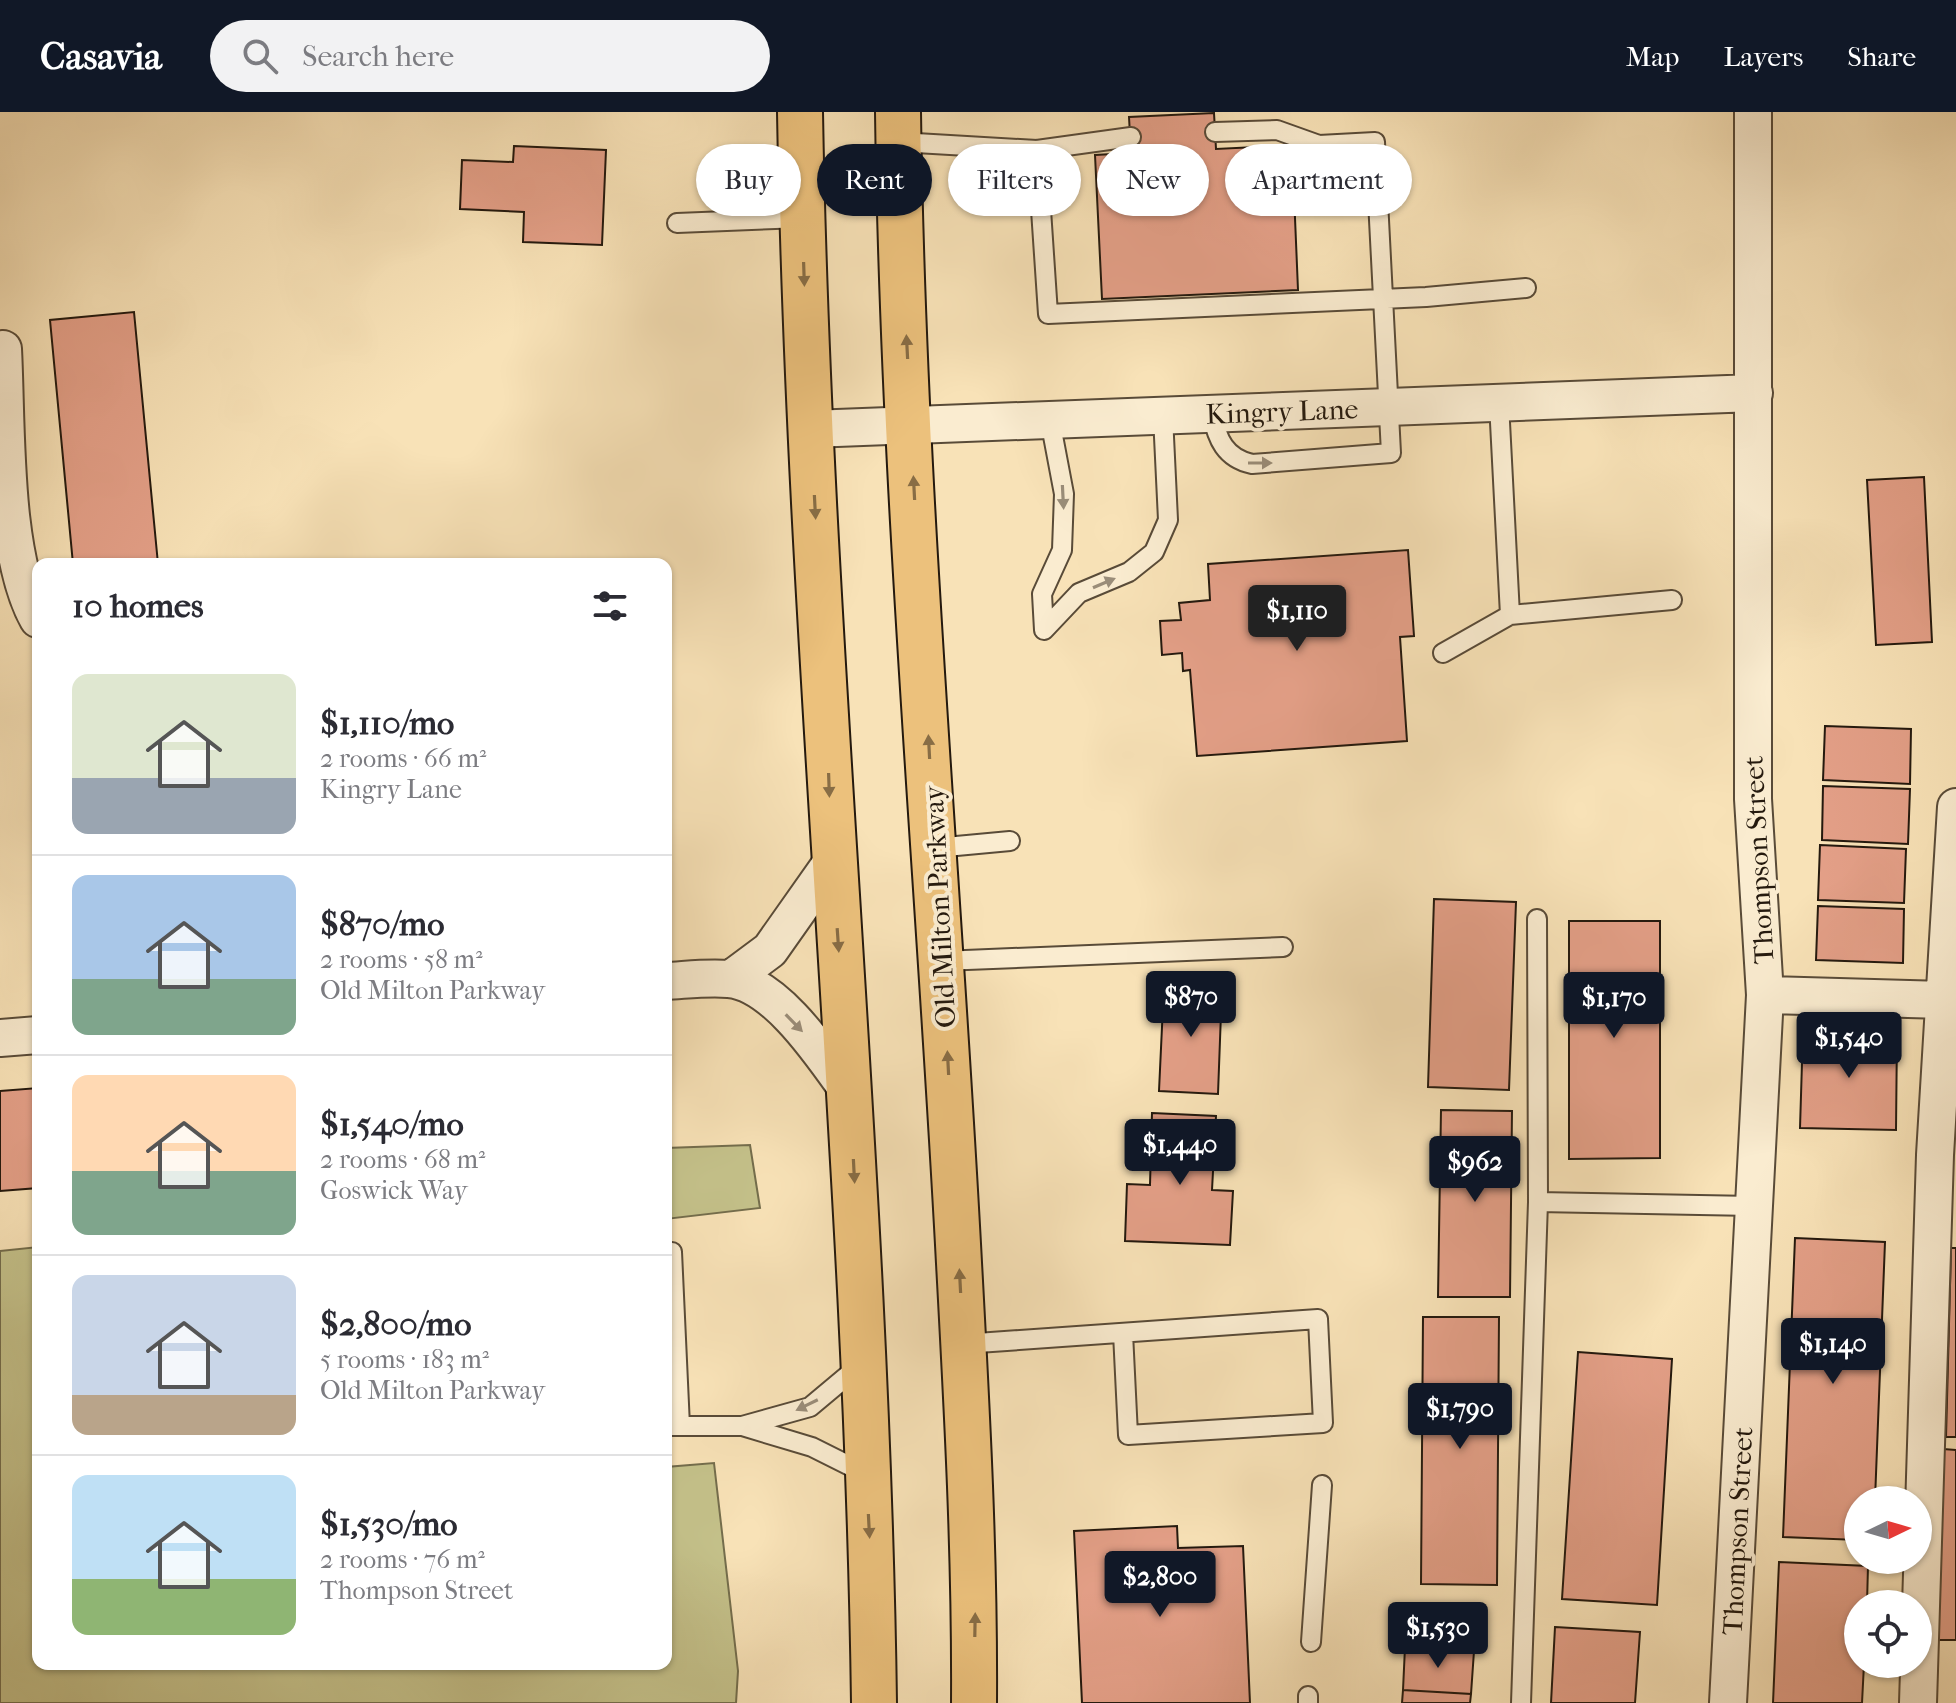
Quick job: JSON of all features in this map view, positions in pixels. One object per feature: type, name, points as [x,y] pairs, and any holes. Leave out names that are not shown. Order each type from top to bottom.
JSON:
[{"type":"highway","points":[[800,112],[811,429],[832,862],[850,1093],[874,1703]]},
{"type":"highway","name":"Old Milton Parkway","points":[[898,127],[910,425],[963,1344],[975,1594],[974,1703]]},
{"type":"street","name":"Thompson Street","points":[[1728,1703],[1765,995],[1753,799],[1753,112]]},
{"type":"street","points":[[3,349],[21,602]]},
{"type":"street","name":"Kingry Lane","points":[[811,429],[1754,393]]},
{"type":"street","points":[[1918,1703],[1934,1171],[1956,807]]},
{"type":"street","points":[[731,979],[770,950],[832,862]]},
{"type":"street","points":[[672,981],[731,979],[753,987],[775,1003],[814,1043],[850,1093]]},
{"type":"street","points":[[1765,995],[1944,1000]]},
{"type":"street","points":[[0,1038],[32,1035]]},
{"type":"lane","points":[[898,127],[1001,144]]},
{"type":"lane","points":[[1212,414],[1217,436],[1227,452],[1239,461],[1252,464],[1391,453],[1375,142],[1319,145],[1277,130],[1215,132]]},
{"type":"lane","points":[[1080,144],[1131,137]]},
{"type":"lane","points":[[1041,216],[1048,314],[1526,288]]},
{"type":"lane","points":[[677,223],[802,218]]},
{"type":"lane","points":[[1499,403],[1510,615]]},
{"type":"lane","points":[[1050,420],[1064,494],[1062,550],[1042,594],[1044,630],[1079,593],[1129,572],[1154,552],[1168,520],[1163,416]]},
{"type":"lane","points":[[1443,653],[1510,615],[1672,600]]},
{"type":"lane","points":[[935,848],[1010,841]]},
{"type":"lane","points":[[1521,1703],[1538,1202],[1537,919]]},
{"type":"lane","points":[[942,961],[1283,947]]},
{"type":"lane","points":[[1538,1202],[1753,1206]]},
{"type":"lane","points":[[672,1252],[673,1426],[742,1426],[810,1407],[861,1365]]},
{"type":"lane","points":[[963,1344],[1318,1319],[1323,1423],[1128,1435],[1123,1333]]},
{"type":"lane","points":[[742,1426],[812,1447],[867,1474]]},
{"type":"lane","points":[[1311,1642],[1322,1485]]},
{"type":"shaded area","points":[[750,1145],[760,1208],[672,1218],[672,1148]]},
{"type":"shaded area","points":[[32,1248],[32,1670],[672,1670],[672,1466],[714,1463],[738,1671],[736,1703],[0,1703],[0,1251]]},
{"type":"building","points":[[1214,113],[1216,149],[1225,149],[1225,216],[1295,216],[1298,290],[1102,299],[1098,216],[1209,216],[1209,144],[1130,144],[1129,117]]},
{"type":"building","points":[[514,146],[606,150],[602,245],[523,242],[524,212],[460,209],[462,160],[513,162]]},
{"type":"building","points":[[1095,155],[1097,155],[1097,196]]},
{"type":"building","points":[[134,312],[157,558],[72,558],[50,320]]},
{"type":"building","points":[[1924,477],[1932,642],[1876,645],[1867,480]]},
{"type":"building","points":[[1408,550],[1414,636],[1400,637],[1407,741],[1197,756],[1190,670],[1183,671],[1182,653],[1162,655],[1160,621],[1181,620],[1179,603],[1210,600],[1208,564]]},
{"type":"building","points":[[1825,726],[1911,729],[1910,784],[1823,780]]},
{"type":"building","points":[[1823,786],[1910,789],[1908,844],[1822,840]]},
{"type":"building","points":[[1820,845],[1906,849],[1904,903],[1818,900]]},
{"type":"building","points":[[1434,899],[1516,902],[1509,1090],[1428,1087]]},
{"type":"building","points":[[1818,906],[1904,909],[1903,963],[1816,960]]},
{"type":"building","points":[[1569,921],[1660,921],[1660,1158],[1569,1159]]},
{"type":"building","points":[[1164,984],[1222,986],[1218,1094],[1159,1091]]},
{"type":"building","points":[[1803,1030],[1897,1032],[1896,1130],[1800,1128]]},
{"type":"building","points":[[32,1088],[32,1188],[0,1191],[0,1091]]},
{"type":"building","points":[[1441,1110],[1512,1111],[1510,1297],[1438,1297]]},
{"type":"building","points":[[1152,1113],[1216,1116],[1212,1190],[1233,1191],[1230,1245],[1125,1241],[1127,1184],[1150,1185]]},
{"type":"building","points":[[1795,1238],[1885,1242],[1876,1486],[1844,1486],[1844,1539],[1783,1537]]},
{"type":"building","points":[[1951,1248],[1956,1248],[1956,1437],[1946,1437]]},
{"type":"building","points":[[1423,1317],[1499,1317],[1497,1585],[1421,1584]]},
{"type":"building","points":[[1578,1352],[1672,1359],[1657,1605],[1562,1599]]},
{"type":"building","points":[[1943,1449],[1956,1450],[1956,1640],[1935,1640]]},
{"type":"building","points":[[1177,1526],[1178,1548],[1243,1546],[1250,1703],[1082,1703],[1074,1531]]},
{"type":"building","points":[[1779,1562],[1844,1565],[1844,1574],[1868,1574],[1867,1590],[1844,1590],[1844,1678],[1863,1678],[1862,1703],[1773,1703]]},
{"type":"building","points":[[1408,1604],[1476,1609],[1474,1651],[1405,1647]]},
{"type":"building","points":[[1555,1627],[1640,1632],[1635,1703],[1551,1703]]},
{"type":"building","points":[[1405,1647],[1474,1651],[1471,1694],[1403,1690]]},
{"type":"building","points":[[1403,1690],[1471,1694],[1470,1703],[1402,1703]]}]
